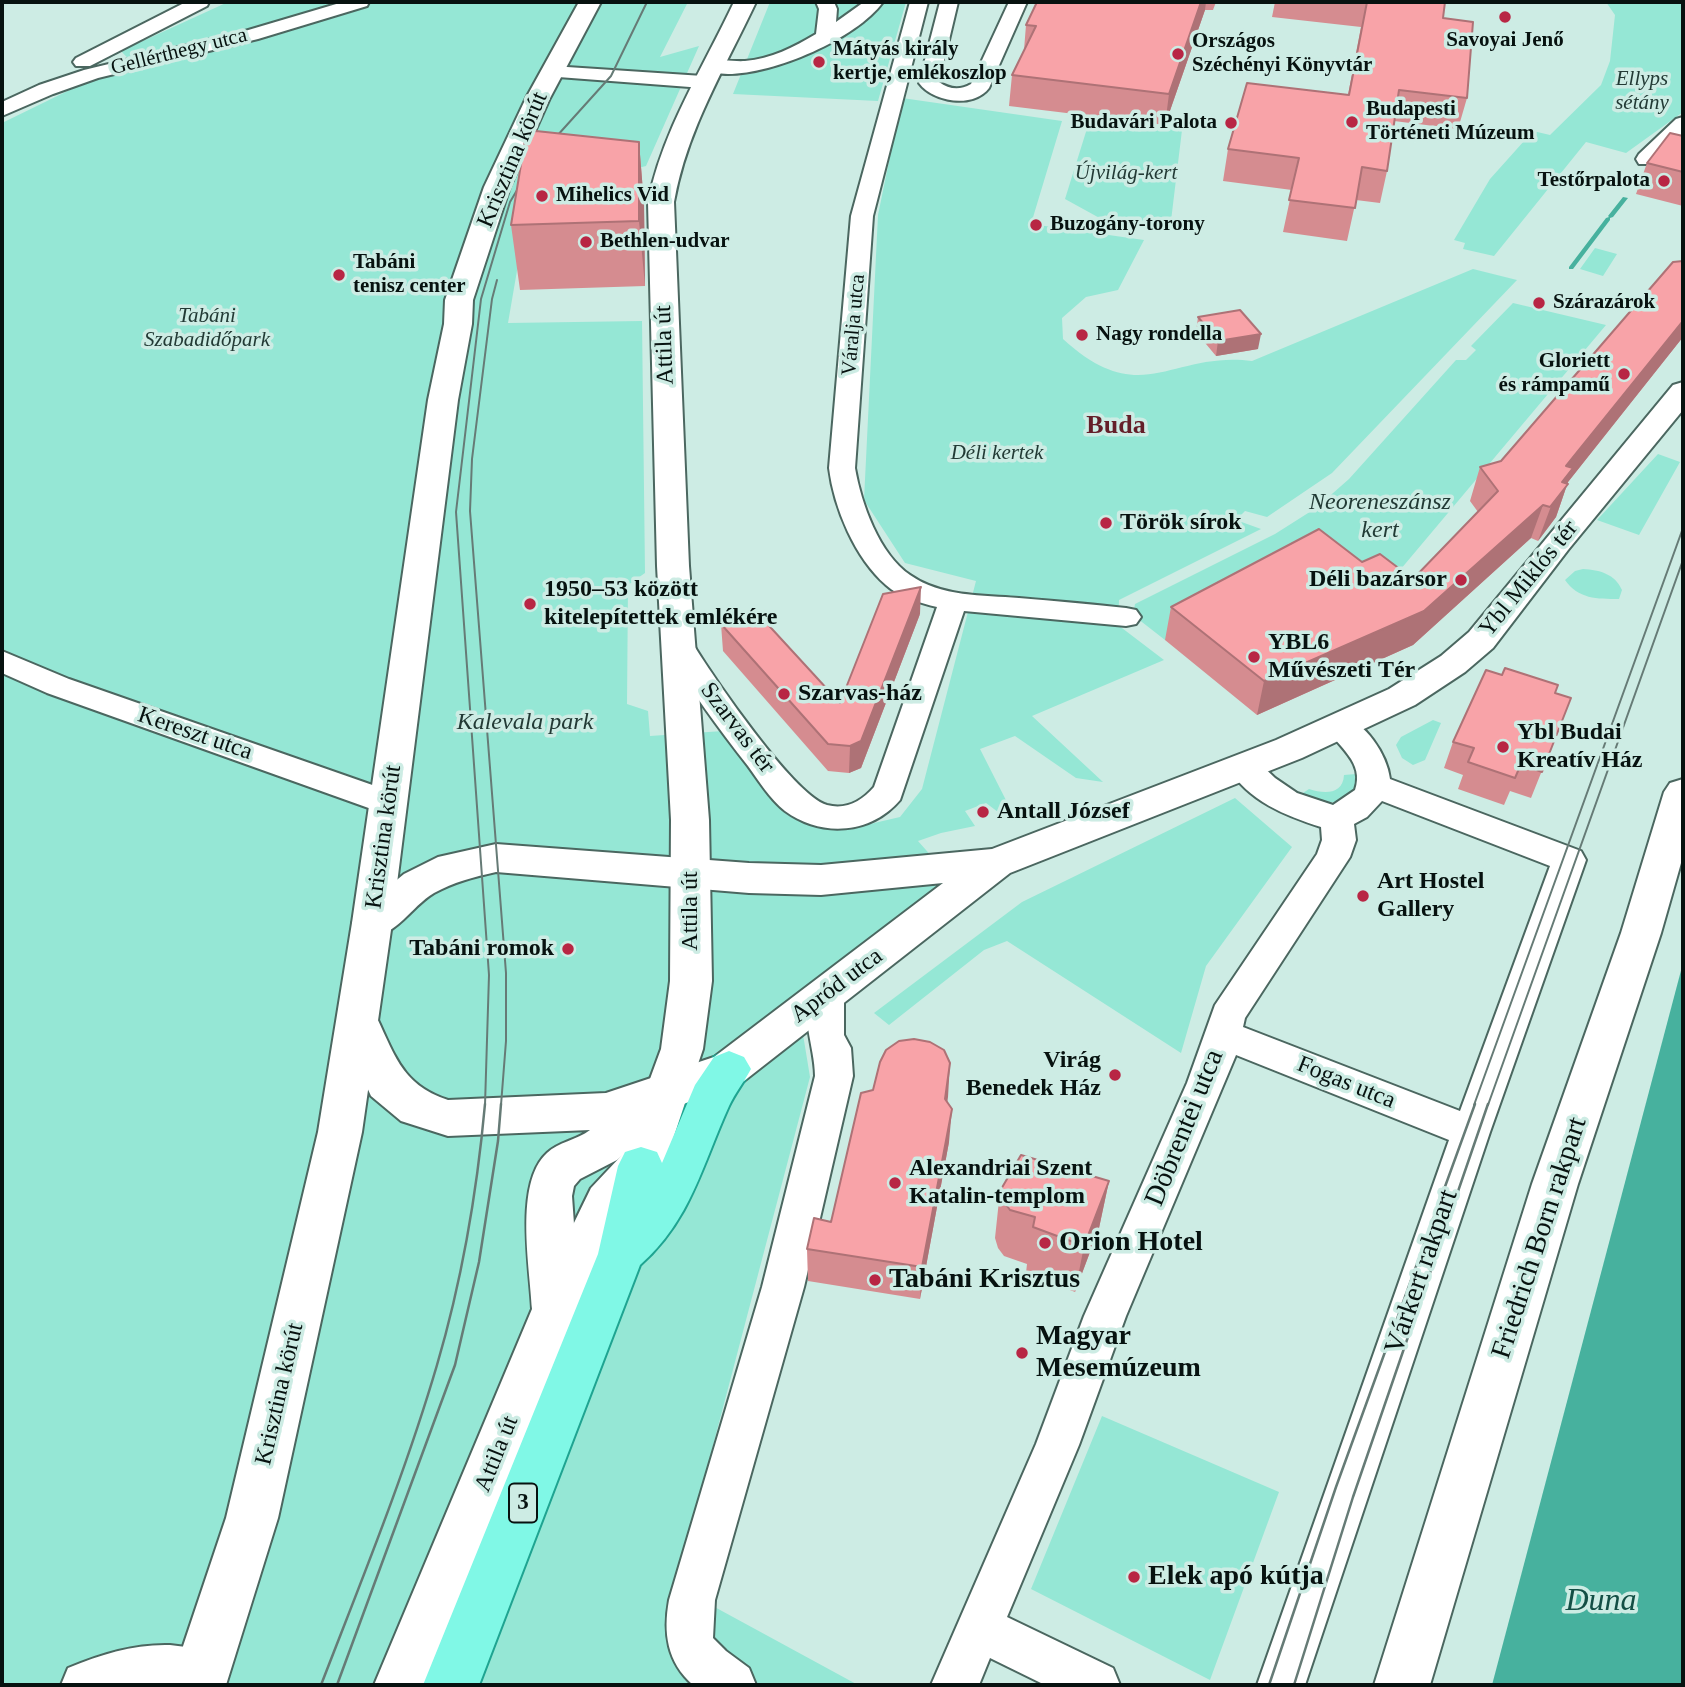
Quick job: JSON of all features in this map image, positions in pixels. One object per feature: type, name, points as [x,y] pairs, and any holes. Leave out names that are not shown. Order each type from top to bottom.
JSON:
[{"type":"main road","name":"Krisztina körút","points":[[200,1679],[252,1518],[340,1132],[389,803],[443,400],[458,324],[459,300],[497,187],[552,72],[590,2]]},
{"type":"main road","name":"Attila út","points":[[402,1685],[575,1315],[607,1202],[641,1166],[682,1049],[691,981],[691,873],[680,648],[673,566],[661,202],[668,165],[708,75],[745,2]]},
{"type":"main road","name":"Ybl Miklós tér","points":[[1289,749],[1402,697],[1453,664],[1481,639],[1683,391]]},
{"type":"main road","name":"Apród utca","points":[[691,873],[821,880],[996,863],[1289,749]]},
{"type":"main road","name":"Friedrich Born rakpart","points":[[1402,1685],[1555,1184],[1641,933],[1683,792]]},
{"type":"main road","name":"3","points":[[372,923],[418,884],[452,867],[482,860],[496,858],[691,873]]},
{"type":"main road","name":"Apród utca","points":[[358,1022],[386,1083],[417,1108],[448,1118],[606,1111],[729,1069],[996,863]]},
{"type":"main road","name":"3","points":[[451,1685],[575,1315],[621,1254],[663,1206],[684,1165],[710,1098],[729,1069]]},
{"type":"main road","points":[[575,1315],[549,1196],[553,1179],[564,1165],[601,1147],[668,1092]]},
{"type":"main road","points":[[621,1254],[641,1166]]},
{"type":"street","points":[[33,92],[95,54],[200,2]]},
{"type":"street","name":"Gellérthegy utca","points":[[2,110],[33,92],[120,65],[212,45],[360,2]]},
{"type":"street","points":[[552,72],[708,75],[752,68],[777,62],[825,37],[874,2]]},
{"type":"street","name":"Váralja utca","points":[[919,2],[862,216],[842,468],[846,496],[883,565],[908,587],[953,601],[1126,617]]},
{"type":"street","points":[[948,2],[929,83],[935,90],[957,95],[979,88],[1018,2]]},
{"type":"street","points":[[825,37],[826,6]]},
{"type":"street","points":[[826,6],[849,21]]},
{"type":"street","points":[[1647,159],[1683,123]]},
{"type":"street","name":"Szarvas tér","points":[[680,648],[721,711],[799,805],[824,816],[847,819],[864,815],[879,806],[889,792],[953,601]]},
{"type":"street","name":"Kereszt utca","points":[[2,662],[58,686],[389,803]]},
{"type":"street","points":[[1244,767],[1273,794],[1296,806],[1337,818],[1364,803],[1374,785],[1372,764],[1361,745],[1340,726]]},
{"type":"street","name":"Várkert rakpart","points":[[1281,1685],[1471,1132],[1569,860],[1374,785]]},
{"type":"street","name":"Döbrentei utca","points":[[955,1685],[1057,1445],[1105,1316],[1206,1083],[1233,1005],[1333,857],[1339,840],[1337,818]]},
{"type":"street","points":[[732,1685],[697,1658],[689,1641],[688,1620],[783,1287],[834,1076],[833,1048],[826,1037],[826,994]]},
{"type":"street","name":"Fogas utca","points":[[1222,1034],[1471,1132]]},
{"type":"street","points":[[980,1628],[1097,1685]]},
{"type":"street","points":[[85,1685],[124,1671],[166,1667],[200,1679]]},
{"type":"green space","points":[[228,2],[688,2],[660,57],[699,46],[646,166],[530,195],[508,323],[642,321],[645,573],[628,585],[627,704],[648,711],[650,736],[723,731],[804,816],[844,830],[900,817],[922,789],[976,581],[905,563],[864,500],[878,215],[902,98],[1062,121],[1031,224],[1144,240],[1118,290],[1086,297],[1062,318],[1063,339],[1090,360],[1114,371],[1136,375],[1199,363],[1252,361],[1473,269],[1517,280],[1332,473],[1267,517],[1245,511],[1236,520],[1261,529],[1119,600],[1118,625],[1164,660],[1032,716],[1103,782],[1076,778],[1015,736],[980,749],[1012,812],[1002,815],[986,803],[965,811],[975,826],[918,841],[957,885],[798,1004],[810,1077],[676,1586],[858,1685],[2,1685],[2,123],[88,81],[139,70],[121,51]]},
{"type":"green space","points":[[770,2],[906,2],[878,101],[733,94]]},
{"type":"green space","name":"Ellyps sétány","points":[[1606,2],[1683,2],[1683,112],[1626,153],[1586,142],[1494,256],[1463,249],[1465,243],[1454,240],[1490,179],[1533,131],[1550,135],[1601,85],[1610,61],[1615,15]]},
{"type":"green space","name":"Újvilág-kert","points":[[1090,119],[1182,130],[1170,229],[1105,221],[1065,199]]},
{"type":"green space","points":[[1595,248],[1617,254],[1603,276],[1580,269]]},
{"type":"green space","name":"Neoreneszánsz kert","points":[[1513,303],[1606,325],[1395,576],[1238,602],[1165,640],[1133,615],[1135,604],[1275,534],[1316,508],[1349,479],[1456,360],[1466,360],[1476,350],[1471,346]]},
{"type":"green space","points":[[1658,454],[1680,462],[1639,535],[1597,520]]},
{"type":"green space","points":[[1583,569],[1601,572],[1615,580],[1622,590],[1619,599],[1589,597],[1570,586],[1565,580],[1575,571]]},
{"type":"green space","points":[[1433,720],[1441,723],[1425,760],[1413,765],[1402,758],[1396,745],[1401,737]]},
{"type":"green space","points":[[1356,774],[1355,786],[1345,800],[1327,802],[1297,797],[1309,789],[1321,792],[1336,790],[1343,782],[1344,775]]},
{"type":"green space","points":[[1235,798],[1292,847],[1206,966],[1181,1053],[1007,941],[984,950],[889,1025],[874,1013],[1022,902]]},
{"type":"green space","points":[[1102,1416],[1279,1492],[1210,1680],[1031,1589]]},
{"type":"water","name":"Duna","points":[[1683,963],[1683,1685],[1492,1685]]},
{"type":"building","points":[[1037,2],[1201,2],[1169,94],[1012,75],[1036,26],[1026,25]]},
{"type":"building","points":[[1367,2],[1445,2],[1443,18],[1473,22],[1467,98],[1399,90],[1387,171],[1362,167],[1355,208],[1289,200],[1299,158],[1228,149],[1247,83],[1349,95]]},
{"type":"building","points":[[536,131],[639,142],[639,221],[511,225],[526,134]]},
{"type":"building","points":[[1670,133],[1683,136],[1683,172],[1647,163]]},
{"type":"building","points":[[1683,261],[1683,321],[1566,466],[1573,468],[1562,482],[1568,484],[1550,507],[1543,505],[1424,611],[1264,681],[1171,607],[1319,529],[1362,562],[1380,554],[1413,579],[1498,491],[1480,467],[1501,461],[1673,262]]},
{"type":"building","points":[[1240,310],[1261,334],[1218,341],[1198,317]]},
{"type":"building","points":[[921,587],[861,741],[850,746],[828,744],[721,624],[761,617],[840,703],[883,594]]},
{"type":"building","name":"Ybl Budai Kreatív Ház","points":[[1505,668],[1558,685],[1555,693],[1571,698],[1542,772],[1521,764],[1515,778],[1468,762],[1474,748],[1453,742],[1486,670],[1502,675]]},
{"type":"building","name":"Alexandriai Szent Katalin-templom","points":[[914,1039],[930,1042],[944,1050],[950,1063],[945,1099],[952,1109],[922,1267],[807,1249],[814,1218],[831,1222],[861,1093],[873,1090],[886,1050],[899,1041]]},
{"type":"building","points":[[1021,1155],[1109,1181],[1084,1246],[1033,1227],[1035,1217],[1010,1210],[1004,1202],[1000,1191]]},
{"type":"waterway","points":[[1611,216],[1625,198]]},
{"type":"waterway","points":[[1591,242],[1608,219]]},
{"type":"waterway","points":[[1571,268],[1589,244]]},
{"type":"tram line","points":[[547,147],[611,76],[647,2]]},
{"type":"tram line","points":[[485,1105],[489,975],[456,512],[481,299],[510,202],[526,175]]},
{"type":"tram line","points":[[497,280],[492,299],[472,459],[470,511],[506,973],[506,1041],[501,1105]]},
{"type":"tram line","points":[[1474,1105],[1683,528]]},
{"type":"tram line","points":[[1488,1105],[1683,560]]},
{"type":"tram line","points":[[321,1685],[397,1486],[437,1365],[467,1236],[485,1104]]},
{"type":"tram line","points":[[337,1685],[455,1365],[479,1262],[498,1141],[501,1104]]},
{"type":"tram line","points":[[1269,1685],[1336,1487],[1475,1104]]},
{"type":"tram line","points":[[1294,1685],[1353,1497],[1488,1104]]},
{"type":"place","name":"Savoyai Jenő","points":[[1505,17]]},
{"type":"place","name":"Országos Széchényi Könyvtár","points":[[1178,54]]},
{"type":"place","name":"Mátyás király kertje, emlékoszlop","points":[[819,62]]},
{"type":"place","name":"Budapesti Történeti Múzeum","points":[[1352,122]]},
{"type":"place","name":"Budavári Palota","points":[[1231,123]]},
{"type":"place","name":"Testőrpalota","points":[[1664,181]]},
{"type":"place","name":"Mihelics Vid","points":[[542,196]]},
{"type":"place","name":"Buzogány-torony","points":[[1036,225]]},
{"type":"place","name":"Bethlen-udvar","points":[[586,242]]},
{"type":"place","name":"Tabáni tenisz center","points":[[339,275]]},
{"type":"place","name":"Szárazárok","points":[[1539,303]]},
{"type":"place","name":"Nagy rondella","points":[[1082,335]]},
{"type":"place","name":"Gloriett és rámpamű","points":[[1624,374]]},
{"type":"place","name":"Török sírok","points":[[1106,523]]},
{"type":"place","name":"Déli bazársor","points":[[1461,580]]},
{"type":"place","name":"1950–53 között kitelepítettek emlékére","points":[[530,604]]},
{"type":"place","name":"YBL6 Művészeti Tér","points":[[1254,657]]},
{"type":"place","name":"Szarvas-ház","points":[[784,694]]},
{"type":"place","name":"Ybl Budai Kreatív Ház","points":[[1503,747]]},
{"type":"place","name":"Antall József","points":[[983,812]]},
{"type":"place","name":"Art Hostel Gallery","points":[[1363,896]]},
{"type":"place","name":"Tabáni romok","points":[[568,949]]},
{"type":"place","name":"Virág Benedek Ház","points":[[1115,1075]]},
{"type":"place","name":"Alexandriai Szent Katalin-templom","points":[[895,1183]]},
{"type":"place","name":"Orion Hotel","points":[[1045,1243]]},
{"type":"place","name":"Tabáni Krisztus","points":[[875,1280]]},
{"type":"place","name":"Magyar Mesemúzeum","points":[[1022,1353]]},
{"type":"place","name":"Elek apó kútja","points":[[1134,1577]]},
{"type":"district","name":"Buda","points":[[1116,426]]},
{"type":"park label","name":"Tabáni Szabadidőpark","points":[[207,328]]},
{"type":"park label","name":"Déli kertek","points":[[997,453]]},
{"type":"park label","name":"Kalevala park","points":[[525,723]]}]
